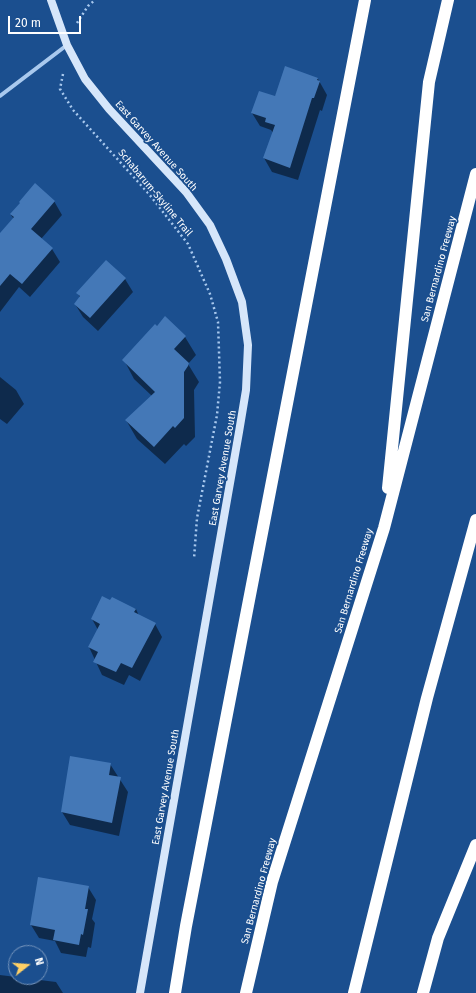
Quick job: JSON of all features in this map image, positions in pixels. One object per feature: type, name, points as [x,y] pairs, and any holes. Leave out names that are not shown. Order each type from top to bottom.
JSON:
[{"type":"highway","points":[[175,993],[186,926],[364,0]]},
{"type":"highway","points":[[384,528],[429,82],[448,0]]},
{"type":"highway","name":"San Bernardino Freeway","points":[[246,993],[272,882],[384,528],[476,174]]},
{"type":"highway","points":[[354,993],[427,698],[476,520]]},
{"type":"highway","points":[[423,993],[438,938],[476,844]]},
{"type":"street","name":"East Garvey Avenue South","points":[[51,0],[66,45],[85,79],[99,97],[186,192],[210,225],[226,259],[242,302],[248,345],[246,390],[242,418],[140,993]]},
{"type":"street","points":[[0,96],[66,45]]},
{"type":"path","name":"Schabarum-Skyline Trail","points":[[95,0],[80,17],[66,45],[60,89],[73,110],[148,194],[188,244],[210,294],[218,322],[220,382],[217,415],[197,518],[194,559]]},
{"type":"building","points":[[285,66],[318,78],[317,80],[320,81],[314,98],[312,98],[290,168],[263,158],[275,125],[265,122],[266,118],[251,113],[259,91],[275,96]]},
{"type":"building","points":[[35,183],[55,201],[31,229],[53,248],[22,284],[10,274],[0,286],[0,233],[14,217],[10,214]]},
{"type":"building","points":[[106,260],[126,278],[90,318],[74,304],[80,296],[76,293]]},
{"type":"building","points":[[165,316],[186,336],[174,349],[189,363],[184,372],[184,418],[175,428],[173,426],[154,447],[125,420],[155,392],[122,360],[155,324],[157,326]]},
{"type":"building","points":[[102,596],[110,600],[112,597],[136,609],[134,612],[156,623],[132,668],[121,663],[116,672],[93,662],[98,652],[88,647],[100,624],[91,619]]},
{"type":"building","points":[[70,756],[111,763],[109,775],[121,777],[112,823],[61,812]]},
{"type":"building","points":[[38,877],[89,886],[85,909],[88,909],[83,935],[81,934],[79,945],[53,940],[55,930],[30,925]]}]
